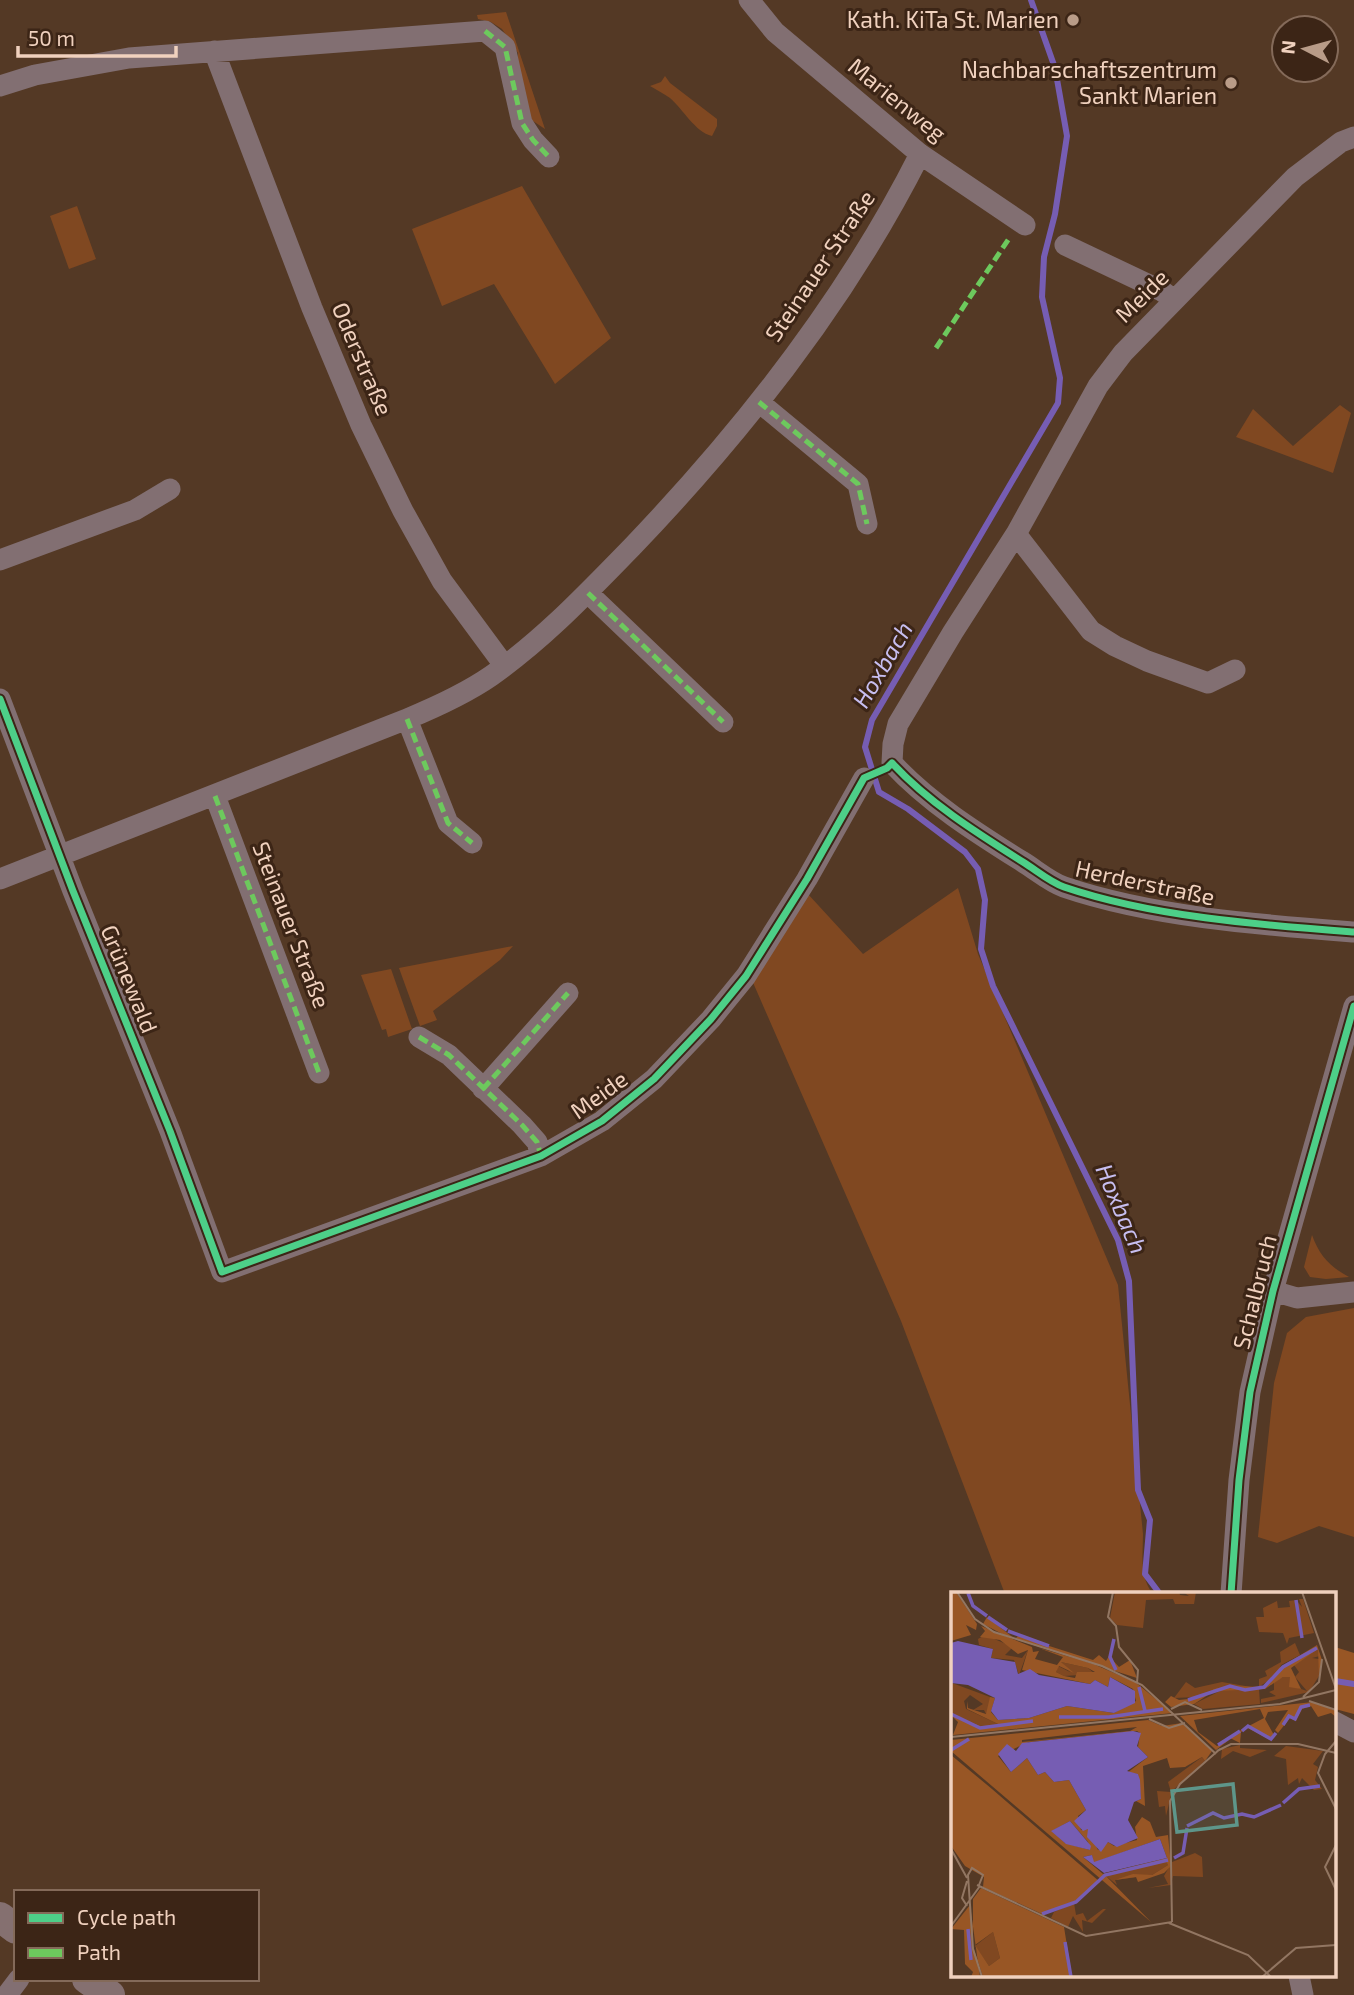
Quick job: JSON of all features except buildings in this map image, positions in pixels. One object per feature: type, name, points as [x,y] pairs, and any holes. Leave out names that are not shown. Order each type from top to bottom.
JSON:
[{"type":"main road","points":[[90,1981],[110,1995]]},
{"type":"street","name":"Marienweg","points":[[750,0],[775,32],[920,154],[1025,225]]},
{"type":"street","points":[[0,86],[35,75],[130,58],[485,31],[505,47],[522,122],[533,140],[549,157]]},
{"type":"street","name":"Oderstraße","points":[[214,51],[312,308],[361,425],[403,512],[442,581],[504,665]]},
{"type":"street","name":"Meide","points":[[915,788],[892,763],[898,724],[1016,534],[1098,386],[1123,353],[1295,177],[1341,142],[1354,138]]},
{"type":"street","name":"Steinauer Straße","points":[[0,879],[407,719],[450,701],[491,676],[548,631],[588,593],[664,513],[759,402],[840,292],[889,212],[920,154]]},
{"type":"street","points":[[1065,245],[1162,291],[1174,300]]},
{"type":"street","points":[[759,402],[858,484],[867,524]]},
{"type":"street","points":[[0,560],[135,510],[170,488]]},
{"type":"street","points":[[1016,534],[1091,631],[1115,646],[1147,661],[1208,683],[1235,670]]},
{"type":"street","points":[[588,593],[723,722]]},
{"type":"street","name":"Grünewald","points":[[0,699],[170,1131],[222,1272]]},
{"type":"street","points":[[407,719],[448,823],[472,843]]},
{"type":"street","name":"Meide","points":[[222,1272],[541,1156],[602,1121],[654,1079],[746,976],[807,879],[864,778]]},
{"type":"street","name":"Herderstraße","points":[[915,788],[993,844],[1062,886],[1136,905],[1237,922],[1354,932]]},
{"type":"street","name":"Steinauer Straße","points":[[215,796],[319,1073]]},
{"type":"street","points":[[482,1089],[568,993]]},
{"type":"street","name":"Schalbruch","points":[[1230,1591],[1239,1480],[1250,1392],[1273,1291],[1354,1006]]},
{"type":"street","points":[[419,1037],[449,1055],[537,1142],[541,1156]]},
{"type":"street","name":"Schalbruch","points":[[1273,1291],[1297,1298],[1354,1292]]},
{"type":"street","points":[[6,1995],[17,1981]]},
{"type":"shaded area","points":[[506,12],[545,129],[530,119],[518,70],[518,53],[502,29],[491,22],[478,19],[477,15]]},
{"type":"shaded area","points":[[665,76],[670,83],[717,119],[712,136],[695,125],[670,98],[650,86],[661,82]]},
{"type":"shaded area","points":[[522,186],[611,338],[555,384],[494,284],[442,306],[412,229]]},
{"type":"shaded area","points":[[77,206],[96,259],[69,269],[50,216]]},
{"type":"shaded area","points":[[1340,405],[1351,413],[1333,473],[1236,437],[1253,409],[1293,446]]},
{"type":"shaded area","points":[[958,888],[978,954],[1118,1285],[1143,1534],[1143,1565],[1152,1592],[1004,1592],[901,1321],[751,978],[807,893],[863,954]]},
{"type":"shaded area","points":[[513,946],[500,960],[433,1011],[437,1020],[420,1026],[399,968]]},
{"type":"shaded area","points":[[391,969],[412,1029],[388,1037],[386,1029],[382,1030],[361,975]]},
{"type":"shaded area","points":[[1312,1235],[1326,1260],[1349,1277],[1310,1277],[1304,1267]]},
{"type":"shaded area","points":[[1354,1308],[1354,1537],[1319,1526],[1277,1543],[1258,1537],[1274,1383],[1287,1333],[1306,1317]]},
{"type":"shaded area","points":[[1336,1647],[1354,1653],[1354,1714],[1336,1709]]},
{"type":"waterway","name":"Hoxbach","points":[[1031,0],[1055,68],[1067,136],[1055,214],[1044,257],[1042,297],[1060,378],[1058,403],[872,720],[865,747],[879,792],[908,809],[965,852],[978,869],[985,900],[981,949],[993,986],[1118,1240],[1129,1281],[1138,1490],[1150,1520],[1145,1574],[1158,1592]]},
{"type":"waterway","name":"Hoxbach","points":[[1336,1681],[1354,1684]]},
{"type":"marked path","points":[[485,31],[505,47],[522,123],[549,157]]},
{"type":"marked path","points":[[936,348],[1010,237]]},
{"type":"marked path","points":[[759,402],[858,484],[867,524]]},
{"type":"marked path","points":[[588,593],[723,722]]},
{"type":"marked path","points":[[407,719],[448,823],[472,843]]},
{"type":"marked path","points":[[215,796],[319,1073]]},
{"type":"marked path","points":[[483,1089],[568,993]]},
{"type":"marked path","points":[[419,1037],[449,1055],[522,1125],[537,1142],[541,1156]]},
{"type":"cycle path","points":[[0,699],[73,891],[170,1131],[222,1272],[541,1156],[602,1121],[654,1079],[711,1019],[746,976],[807,879],[864,778],[892,763],[906,778],[954,817],[1064,887],[1170,913],[1245,923],[1354,932]]},
{"type":"cycle path","points":[[1231,1592],[1239,1480],[1250,1392],[1273,1291],[1354,1006]]},
{"type":"place","name":"Kath. KiTa St. Marien","points":[[1073,20]]},
{"type":"place","name":"Nachbarschaftszentrum Sankt Marien","points":[[1231,83]]}]
